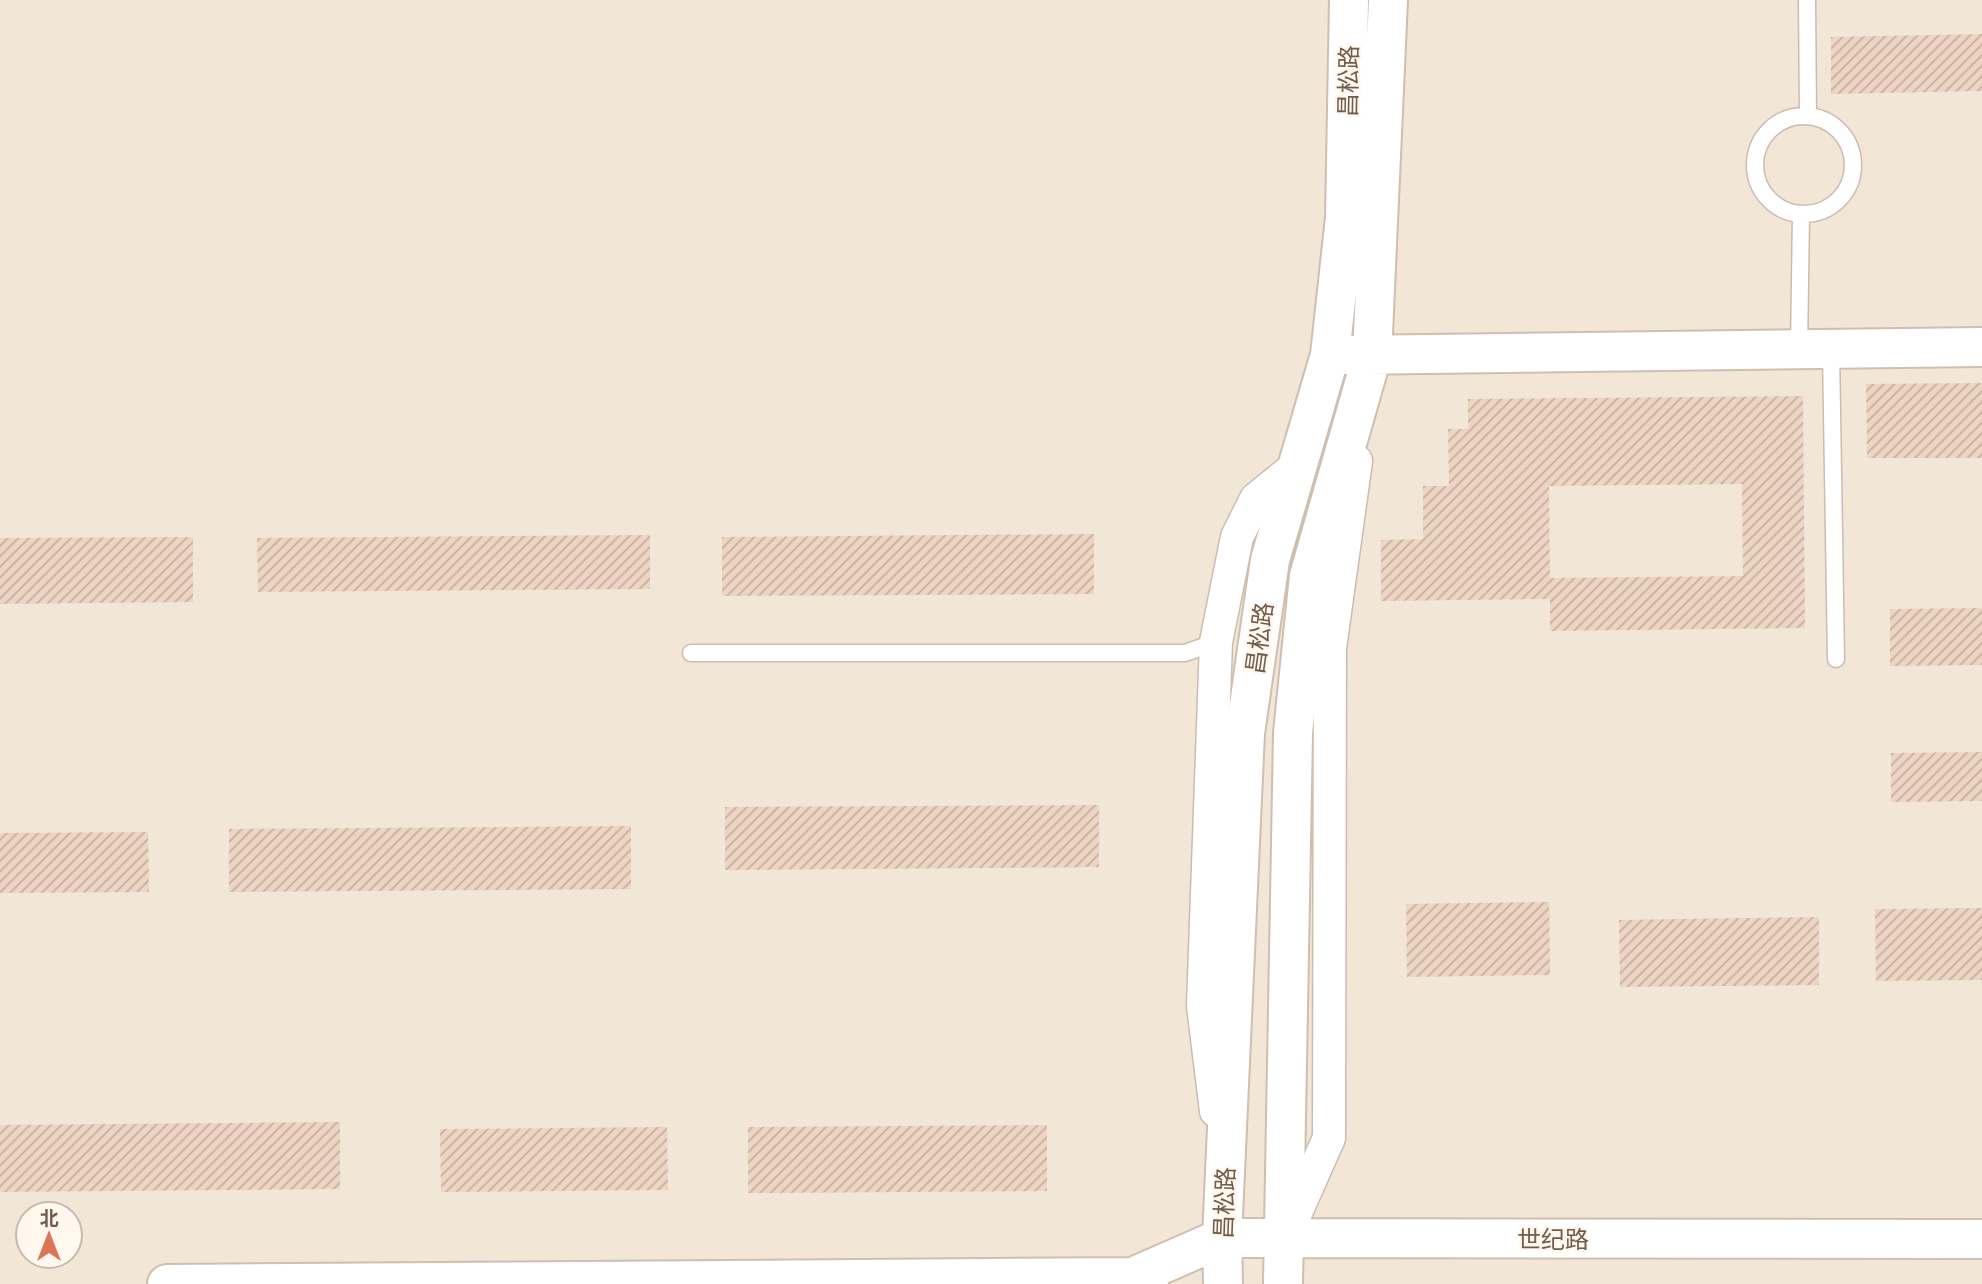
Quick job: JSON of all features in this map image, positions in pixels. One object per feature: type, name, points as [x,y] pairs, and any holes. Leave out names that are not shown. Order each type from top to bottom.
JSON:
[{"type":"main road","name":"昌松路","points":[[1223,1284],[1224,1175],[1245,733],[1270,560],[1330,355],[1345,218],[1349,0]]},
{"type":"main road","name":"昌松路","points":[[1283,1284],[1293,733],[1309,576],[1372,356],[1388,0]]},
{"type":"main road","points":[[1330,355],[1982,347]]},
{"type":"main road","name":"世纪路","points":[[167,1284],[1141,1281],[1222,1238],[1982,1239]]},
{"type":"street","points":[[1224,1175],[1203,1006],[1216,642],[1237,537],[1256,499],[1298,465]]},
{"type":"lane","points":[[1807,0],[1808,116]]},
{"type":"lane","points":[[1808,116],[1822,119],[1846,139],[1853,168],[1850,183],[1836,201],[1816,212],[1801,214],[1772,202],[1762,191],[1755,162],[1766,133],[1778,123],[1808,116]]},
{"type":"lane","points":[[1801,214],[1815,350],[1836,659]]},
{"type":"lane","points":[[691,653],[1185,653],[1216,642]]},
{"type":"shaded area","points":[[0,0],[1982,0],[1982,1284],[0,1284]]},
{"type":"building","points":[[1982,34],[1982,91],[1831,94],[1831,37]]},
{"type":"building","points":[[1982,383],[1982,458],[1867,458],[1866,384]]},
{"type":"building","points":[[1803,396],[1805,628],[1550,631],[1550,599],[1381,601],[1381,540],[1423,539],[1423,486],[1449,486],[1448,429],[1468,429],[1468,399]],"holes":[[[1742,484],[1743,576],[1550,578],[1549,486]]]},
{"type":"building","points":[[1094,534],[1094,594],[722,596],[722,537]]},
{"type":"building","points":[[650,535],[650,589],[258,592],[257,538]]},
{"type":"building","points":[[193,537],[193,602],[0,604],[0,538]]},
{"type":"building","points":[[1982,608],[1982,665],[1890,666],[1890,609]]},
{"type":"building","points":[[1982,752],[1982,801],[1891,802],[1891,753]]},
{"type":"building","points":[[1099,805],[1099,867],[725,870],[725,807]]},
{"type":"building","points":[[631,826],[631,889],[229,892],[229,829]]},
{"type":"building","points":[[148,832],[149,892],[0,893],[0,833]]},
{"type":"building","points":[[1549,902],[1550,975],[1407,977],[1406,904]]},
{"type":"building","points":[[1982,908],[1982,980],[1876,981],[1875,909]]},
{"type":"building","points":[[1819,917],[1819,985],[1620,987],[1619,920]]},
{"type":"building","points":[[340,1122],[340,1189],[0,1192],[0,1125]]},
{"type":"building","points":[[1047,1125],[1047,1191],[748,1193],[748,1127]]},
{"type":"building","points":[[667,1127],[668,1190],[441,1192],[440,1129]]}]
